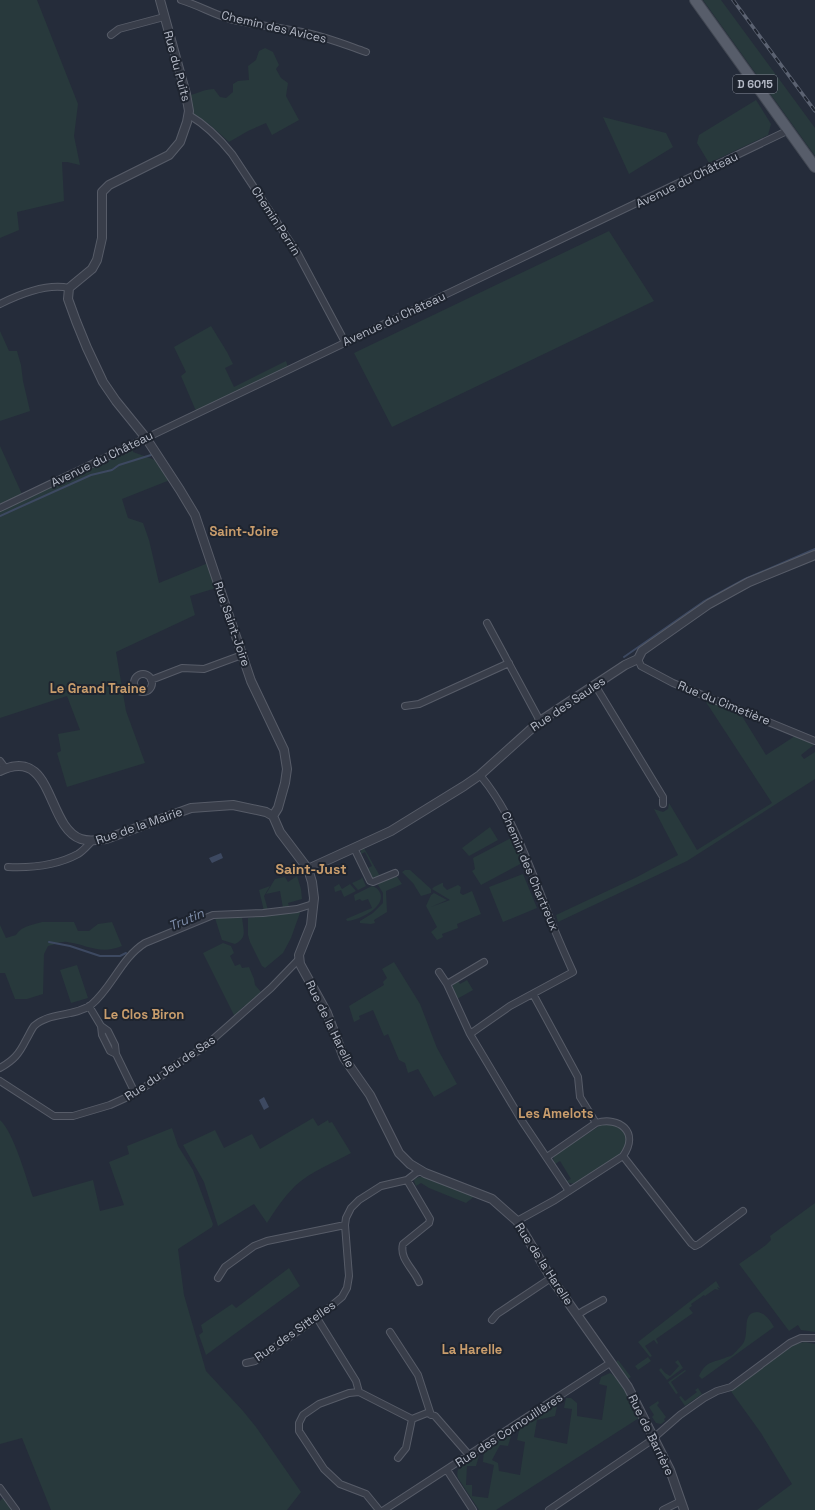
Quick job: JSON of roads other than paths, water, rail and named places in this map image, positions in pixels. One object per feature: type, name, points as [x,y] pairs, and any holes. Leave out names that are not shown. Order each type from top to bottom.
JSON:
[{"type":"main road","name":"D 6015","points":[[695,0],[815,167]]},
{"type":"street","name":"Rue du Puits","points":[[161,0],[164,17],[186,94],[189,115]]},
{"type":"street","name":"Chemin des Avices","points":[[182,0],[228,18],[251,24],[304,32],[366,52]]},
{"type":"street","name":"Rue du Puits","points":[[111,36],[119,29],[164,17]]},
{"type":"street","points":[[0,304],[8,299],[42,288],[60,286],[69,288],[92,269],[97,260],[102,238],[102,192],[109,185],[169,155],[180,142],[189,115]]},
{"type":"street","name":"Chemin Perrin","points":[[189,115],[198,120],[221,140],[232,154],[298,254],[345,342]]},
{"type":"street","name":"Avenue du Château","points":[[0,508],[345,342],[542,250],[789,130]]},
{"type":"street","name":"Rue Saint-Joire","points":[[69,288],[68,299],[87,348],[101,377],[116,401],[146,438],[195,515],[242,655],[262,705],[284,750],[287,769],[285,783],[278,808],[273,816]]},
{"type":"street","name":"Rue des Saules","points":[[308,869],[391,831],[464,786],[480,775],[540,721],[638,658],[642,651],[709,604],[749,582],[815,555]]},
{"type":"street","points":[[487,624],[540,721]]},
{"type":"street","points":[[151,680],[182,668],[204,669],[242,655]]},
{"type":"street","name":"Rue du Cimetière","points":[[638,658],[641,666],[673,683],[815,741]]},
{"type":"street","points":[[405,706],[419,704],[509,663]]},
{"type":"street","points":[[595,685],[663,797],[663,804]]},
{"type":"street","points":[[0,761],[3,770],[23,766],[32,770],[41,778],[63,823],[80,839],[92,841]]},
{"type":"street","name":"Chemin des Chartreux","points":[[480,775],[500,801],[526,856],[573,972],[533,994]]},
{"type":"street","name":"Rue de la Mairie","points":[[8,867],[26,868],[56,863],[79,853],[92,841],[106,839],[191,808],[233,805],[266,812],[273,816]]},
{"type":"street","points":[[273,816],[280,832],[308,869],[312,882],[313,904],[310,929],[299,959]]},
{"type":"street","points":[[354,848],[370,881],[373,882],[395,873]]},
{"type":"street","points":[[0,1068],[10,1062],[19,1053],[33,1028],[42,1020],[89,1006],[100,997],[136,949],[145,943],[214,915],[262,913],[297,909],[313,904]]},
{"type":"street","name":"Rue du Jeu de Sas","points":[[0,1081],[54,1116],[73,1116],[110,1105],[135,1093],[163,1075],[175,1065],[203,1048],[266,992],[299,959]]},
{"type":"street","name":"Rue de la Harelle","points":[[299,959],[300,964],[327,1013],[344,1058],[370,1095],[398,1153],[422,1171],[492,1199],[517,1221],[551,1278],[610,1363]]},
{"type":"street","points":[[447,984],[484,962]]},
{"type":"street","points":[[439,972],[447,984],[470,1034],[522,1121],[569,1191]]},
{"type":"street","points":[[470,1034],[510,1006],[533,994],[578,1077],[580,1098],[596,1123]]},
{"type":"street","points":[[89,1006],[101,1026],[108,1031],[115,1046],[116,1054],[135,1093]]},
{"type":"street","points":[[517,1221],[569,1191],[623,1156],[627,1150],[629,1134],[619,1123],[604,1121],[596,1123],[547,1157]]},
{"type":"street","points":[[623,1156],[690,1243],[695,1246],[700,1244],[743,1211]]},
{"type":"street","points":[[407,1161],[409,1170],[408,1179],[430,1219],[429,1223],[403,1244],[402,1256],[416,1274],[419,1282]]},
{"type":"street","points":[[218,1278],[225,1267],[254,1246],[267,1241],[345,1225],[346,1218],[351,1208],[359,1200],[381,1186],[408,1179],[422,1171]]},
{"type":"street","name":"Rue des Sittelles","points":[[246,1363],[255,1361],[317,1318],[342,1297],[347,1288],[349,1276],[345,1225]]},
{"type":"street","points":[[492,1320],[497,1314],[551,1278]]},
{"type":"street","points":[[577,1315],[603,1300]]},
{"type":"street","points":[[317,1318],[356,1381],[359,1392]]},
{"type":"street","points":[[390,1332],[418,1375],[431,1415]]},
{"type":"street","points":[[549,1510],[649,1442],[680,1415],[704,1398],[717,1391],[730,1387],[790,1343],[801,1338],[815,1338]]},
{"type":"street","name":"Rue de Barrière","points":[[610,1363],[628,1387],[670,1470],[684,1510]]},
{"type":"street","name":"Rue des Cornouillères","points":[[473,1510],[447,1470],[610,1363]]},
{"type":"street","points":[[378,1510],[366,1494],[340,1484],[324,1469],[299,1431],[299,1423],[304,1415],[319,1404],[335,1397],[359,1392],[412,1419],[426,1414],[435,1416],[469,1455]]},
{"type":"street","points":[[398,1458],[406,1448],[412,1419]]},
{"type":"street","points":[[384,1510],[447,1470]]},
{"type":"street","points":[[0,1488],[16,1510]]},
{"type":"street","points":[[663,1510],[681,1501]]},
{"type":"water","points":[[221,853],[223,858],[212,863],[209,858]]},
{"type":"water","points":[[264,1097],[269,1107],[264,1110],[259,1100]]},
{"type":"waterway","points":[[0,516],[91,475],[112,470],[119,465],[151,455]]},
{"type":"waterway","points":[[624,657],[703,602],[745,579],[815,549]]},
{"type":"waterway","name":"Trutin","points":[[49,942],[70,946],[100,956],[120,956],[126,953]]},
{"type":"railway","points":[[733,0],[815,111]]},
{"type":"district","name":"Saint-Joire","points":[[244,531]]},
{"type":"district","name":"Le Grand Traine","points":[[98,688]]},
{"type":"district","name":"Saint-Just","points":[[311,869]]},
{"type":"district","name":"Le Clos Biron","points":[[144,1014]]},
{"type":"district","name":"Les Amelots","points":[[556,1113]]},
{"type":"district","name":"La Harelle","points":[[472,1349]]}]
